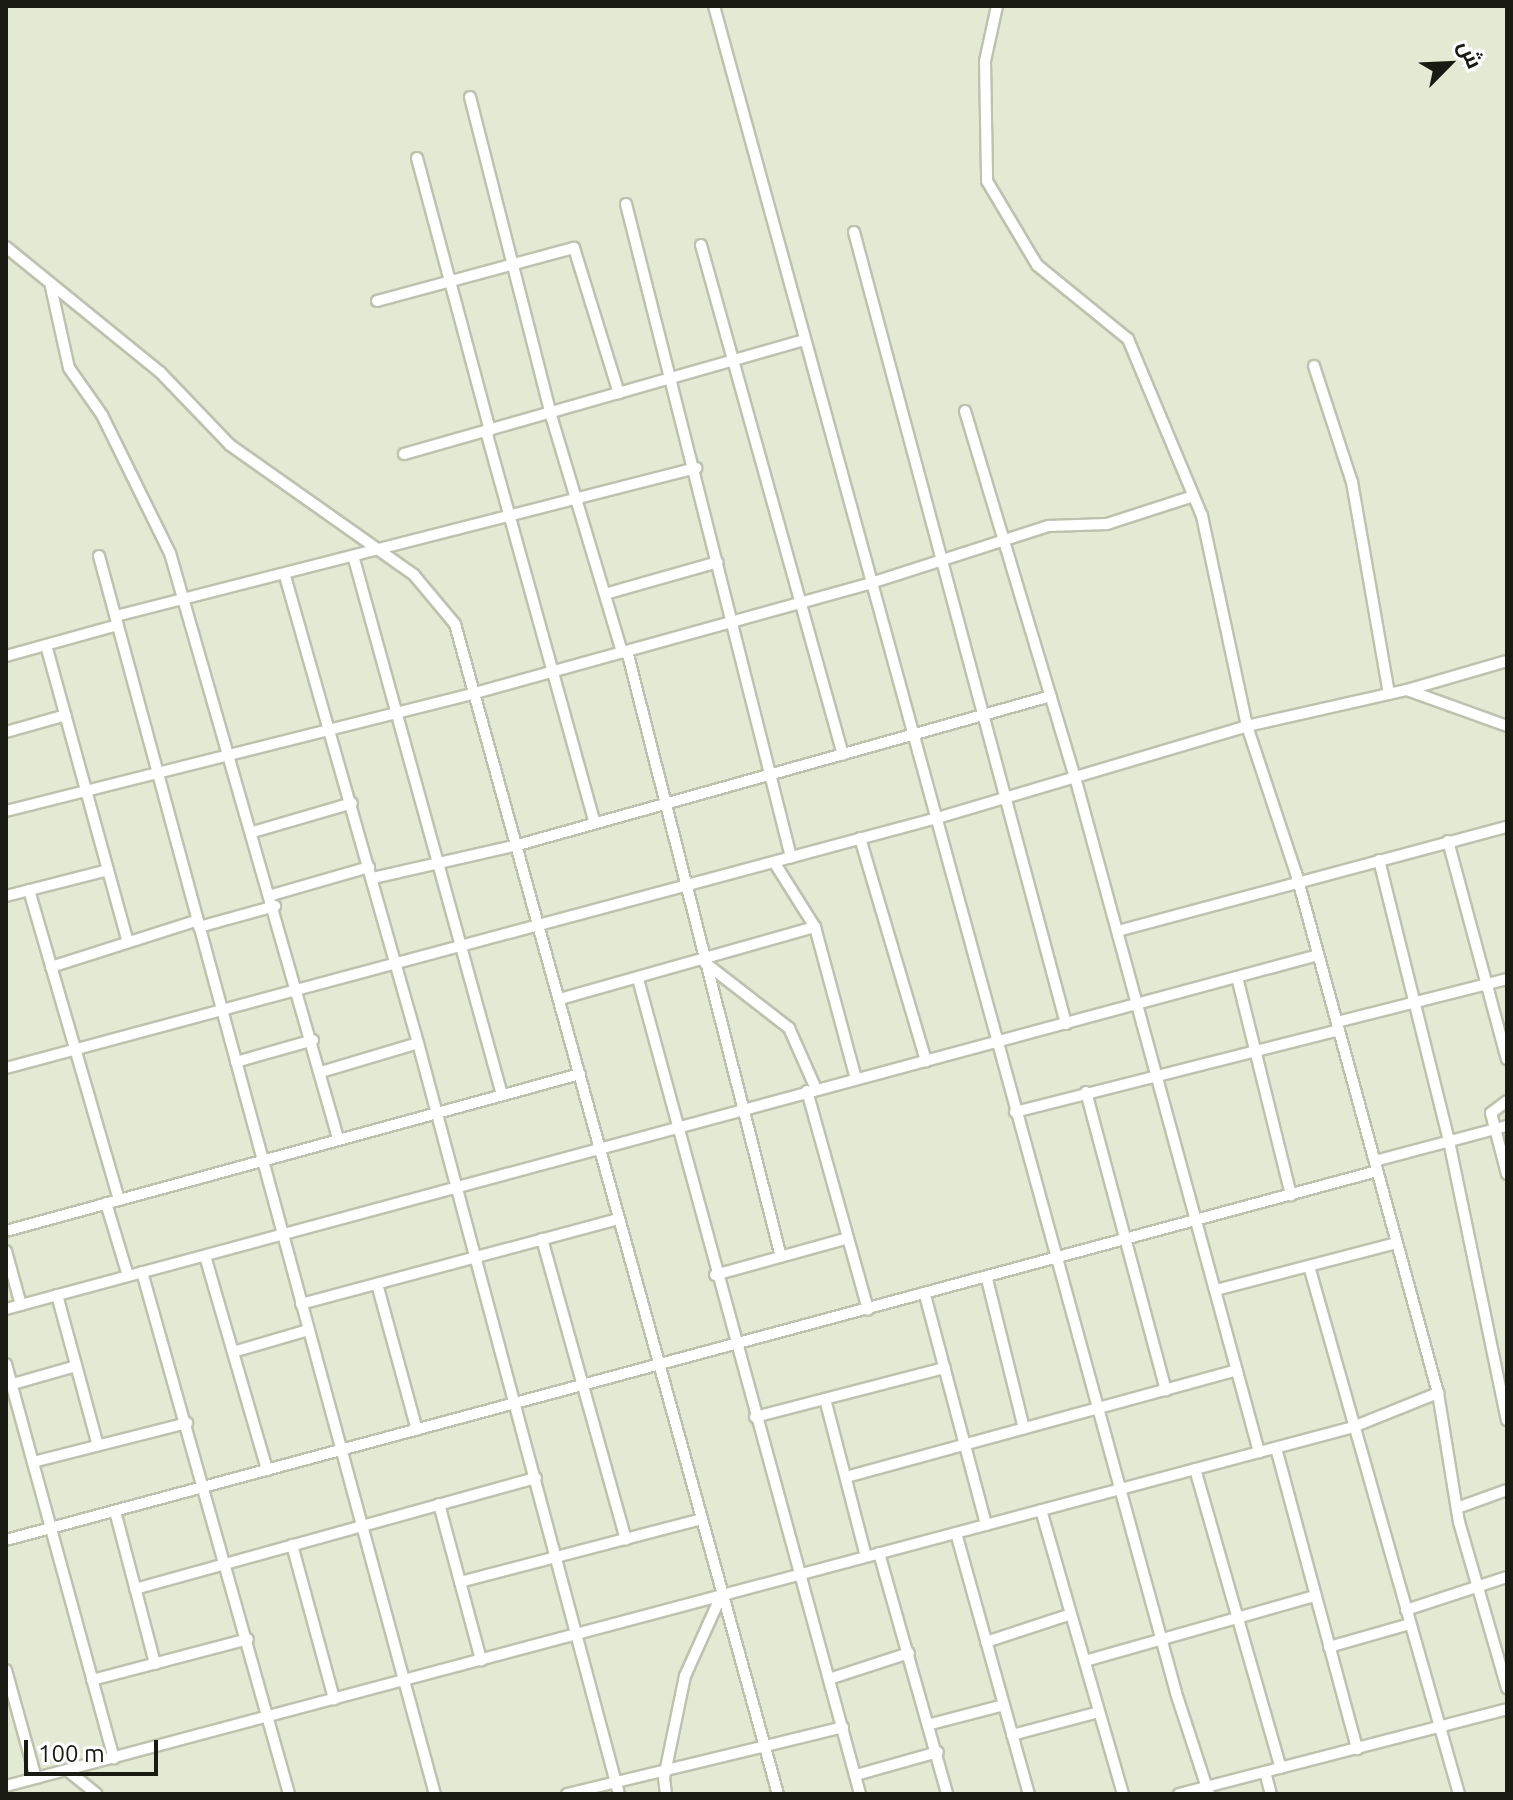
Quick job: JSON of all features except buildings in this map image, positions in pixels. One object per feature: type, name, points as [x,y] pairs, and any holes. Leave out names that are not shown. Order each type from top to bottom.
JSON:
[{"type":"street","points":[[714,6],[802,341],[937,818],[1015,1112],[1123,1488],[1162,1639],[1208,1790]]},
{"type":"street","points":[[997,6],[985,61],[987,181],[1037,265],[1128,339],[1193,496],[1247,726],[1298,881],[1438,1393],[1457,1508],[1507,1688]]},
{"type":"street","points":[[470,97],[550,412],[625,651],[740,1108],[781,1257]]},
{"type":"street","points":[[417,158],[511,520],[595,823]]},
{"type":"street","points":[[626,204],[674,378],[791,857]]},
{"type":"street","points":[[854,232],[937,561],[1009,796],[1066,1024]]},
{"type":"street","points":[[701,245],[843,755]]},
{"type":"street","points":[[6,247],[51,287],[160,372],[230,445],[414,575],[455,624],[778,1794]]},
{"type":"street","points":[[377,301],[574,248],[619,393]]},
{"type":"street","points":[[51,287],[69,368],[102,415],[170,553],[300,989],[338,1138]]},
{"type":"street","points":[[404,454],[802,341]]},
{"type":"street","points":[[1314,366],[1352,482],[1389,694]]},
{"type":"street","points":[[965,411],[1075,777],[1259,1452]]},
{"type":"street","points":[[6,656],[184,600],[511,520],[696,468]]},
{"type":"street","points":[[6,811],[475,693],[871,583],[1049,526],[1107,524],[1193,496]]},
{"type":"street","points":[[99,556],[435,1794]]},
{"type":"street","points":[[354,559],[502,1095]]},
{"type":"street","points":[[605,594],[718,562]]},
{"type":"street","points":[[285,576],[373,878],[619,1794]]},
{"type":"street","points":[[46,645],[128,942]]},
{"type":"street","points":[[7,1064],[74,1050],[937,818],[1247,726],[1407,690],[1507,661]]},
{"type":"street","points":[[1407,690],[1507,726]]},
{"type":"street","points":[[373,878],[518,845],[1051,696]]},
{"type":"street","points":[[6,732],[66,715]]},
{"type":"street","points":[[253,832],[352,803]]},
{"type":"street","points":[[1118,931],[1507,827]]},
{"type":"street","points":[[860,838],[926,1061]]},
{"type":"street","points":[[1448,841],[1507,1059]]},
{"type":"street","points":[[1379,860],[1449,1141],[1507,1420]]},
{"type":"street","points":[[774,862],[815,927],[856,1079]]},
{"type":"street","points":[[51,967],[273,901],[369,867]]},
{"type":"street","points":[[6,896],[108,870]]},
{"type":"street","points":[[29,890],[119,1199]]},
{"type":"street","points":[[560,999],[815,927]]},
{"type":"street","points":[[6,1309],[601,1150],[676,1124],[997,1043],[1318,955]]},
{"type":"street","points":[[703,960],[789,1028],[811,1090],[868,1310]]},
{"type":"street","points":[[1237,977],[1291,1195]]},
{"type":"street","points":[[638,979],[715,1275],[860,1794]]},
{"type":"street","points":[[1015,1112],[1255,1050],[1507,979]]},
{"type":"street","points":[[236,1062],[313,1040]]},
{"type":"street","points":[[321,1072],[418,1043]]},
{"type":"street","points":[[6,1231],[580,1074]]},
{"type":"street","points":[[1086,1092],[1166,1390]]},
{"type":"street","points":[[1507,1101],[1491,1113],[1507,1174]]},
{"type":"street","points":[[6,1540],[1057,1261],[1291,1195],[1449,1141],[1507,1126]]},
{"type":"street","points":[[106,1203],[128,1276]]},
{"type":"street","points":[[301,1304],[619,1219]]},
{"type":"street","points":[[715,1275],[848,1238]]},
{"type":"street","points":[[542,1239],[626,1539]]},
{"type":"street","points":[[1216,1290],[1397,1243]]},
{"type":"street","points":[[6,1251],[21,1305]]},
{"type":"street","points":[[205,1256],[267,1470]]},
{"type":"street","points":[[1309,1266],[1459,1794]]},
{"type":"street","points":[[142,1272],[207,1486],[289,1794]]},
{"type":"street","points":[[987,1279],[1024,1429]]},
{"type":"street","points":[[377,1284],[417,1430]]},
{"type":"street","points":[[57,1295],[98,1446]]},
{"type":"street","points":[[925,1295],[986,1525]]},
{"type":"street","points":[[233,1352],[308,1330]]},
{"type":"street","points":[[6,1364],[9,1385],[114,1758]]},
{"type":"street","points":[[9,1385],[76,1366]]},
{"type":"street","points":[[755,1417],[945,1368]]},
{"type":"street","points":[[846,1477],[1237,1370]]},
{"type":"street","points":[[6,1786],[1353,1427],[1438,1393]]},
{"type":"street","points":[[825,1399],[866,1556]]},
{"type":"street","points":[[33,1462],[187,1423]]},
{"type":"street","points":[[1276,1448],[1357,1749]]},
{"type":"street","points":[[1195,1469],[1281,1768]]},
{"type":"street","points":[[135,1589],[536,1478]]},
{"type":"street","points":[[1457,1508],[1507,1490]]},
{"type":"street","points":[[439,1504],[481,1660]]},
{"type":"street","points":[[1041,1510],[1123,1794]]},
{"type":"street","points":[[115,1511],[155,1664]]},
{"type":"street","points":[[460,1582],[701,1519]]},
{"type":"street","points":[[956,1533],[1029,1794]]},
{"type":"street","points":[[292,1545],[334,1699]]},
{"type":"street","points":[[879,1553],[931,1724],[947,1794]]},
{"type":"street","points":[[1406,1610],[1507,1577]]},
{"type":"street","points":[[666,1794],[666,1769],[685,1676],[721,1596]]},
{"type":"street","points":[[1085,1661],[1315,1596]]},
{"type":"street","points":[[986,1642],[1071,1614]]},
{"type":"street","points":[[1329,1647],[1410,1624]]},
{"type":"street","points":[[92,1680],[248,1639]]},
{"type":"street","points":[[829,1679],[909,1653]]},
{"type":"street","points":[[6,1670],[36,1778]]},
{"type":"street","points":[[931,1724],[1004,1705]]},
{"type":"street","points":[[1179,1794],[1208,1790],[1265,1772],[1507,1709]]},
{"type":"street","points":[[1012,1735],[1099,1712]]},
{"type":"street","points":[[567,1794],[843,1727]]},
{"type":"street","points":[[856,1775],[938,1752]]},
{"type":"street","points":[[67,1770],[97,1794]]},
{"type":"street","points":[[1265,1772],[1271,1794]]}]
